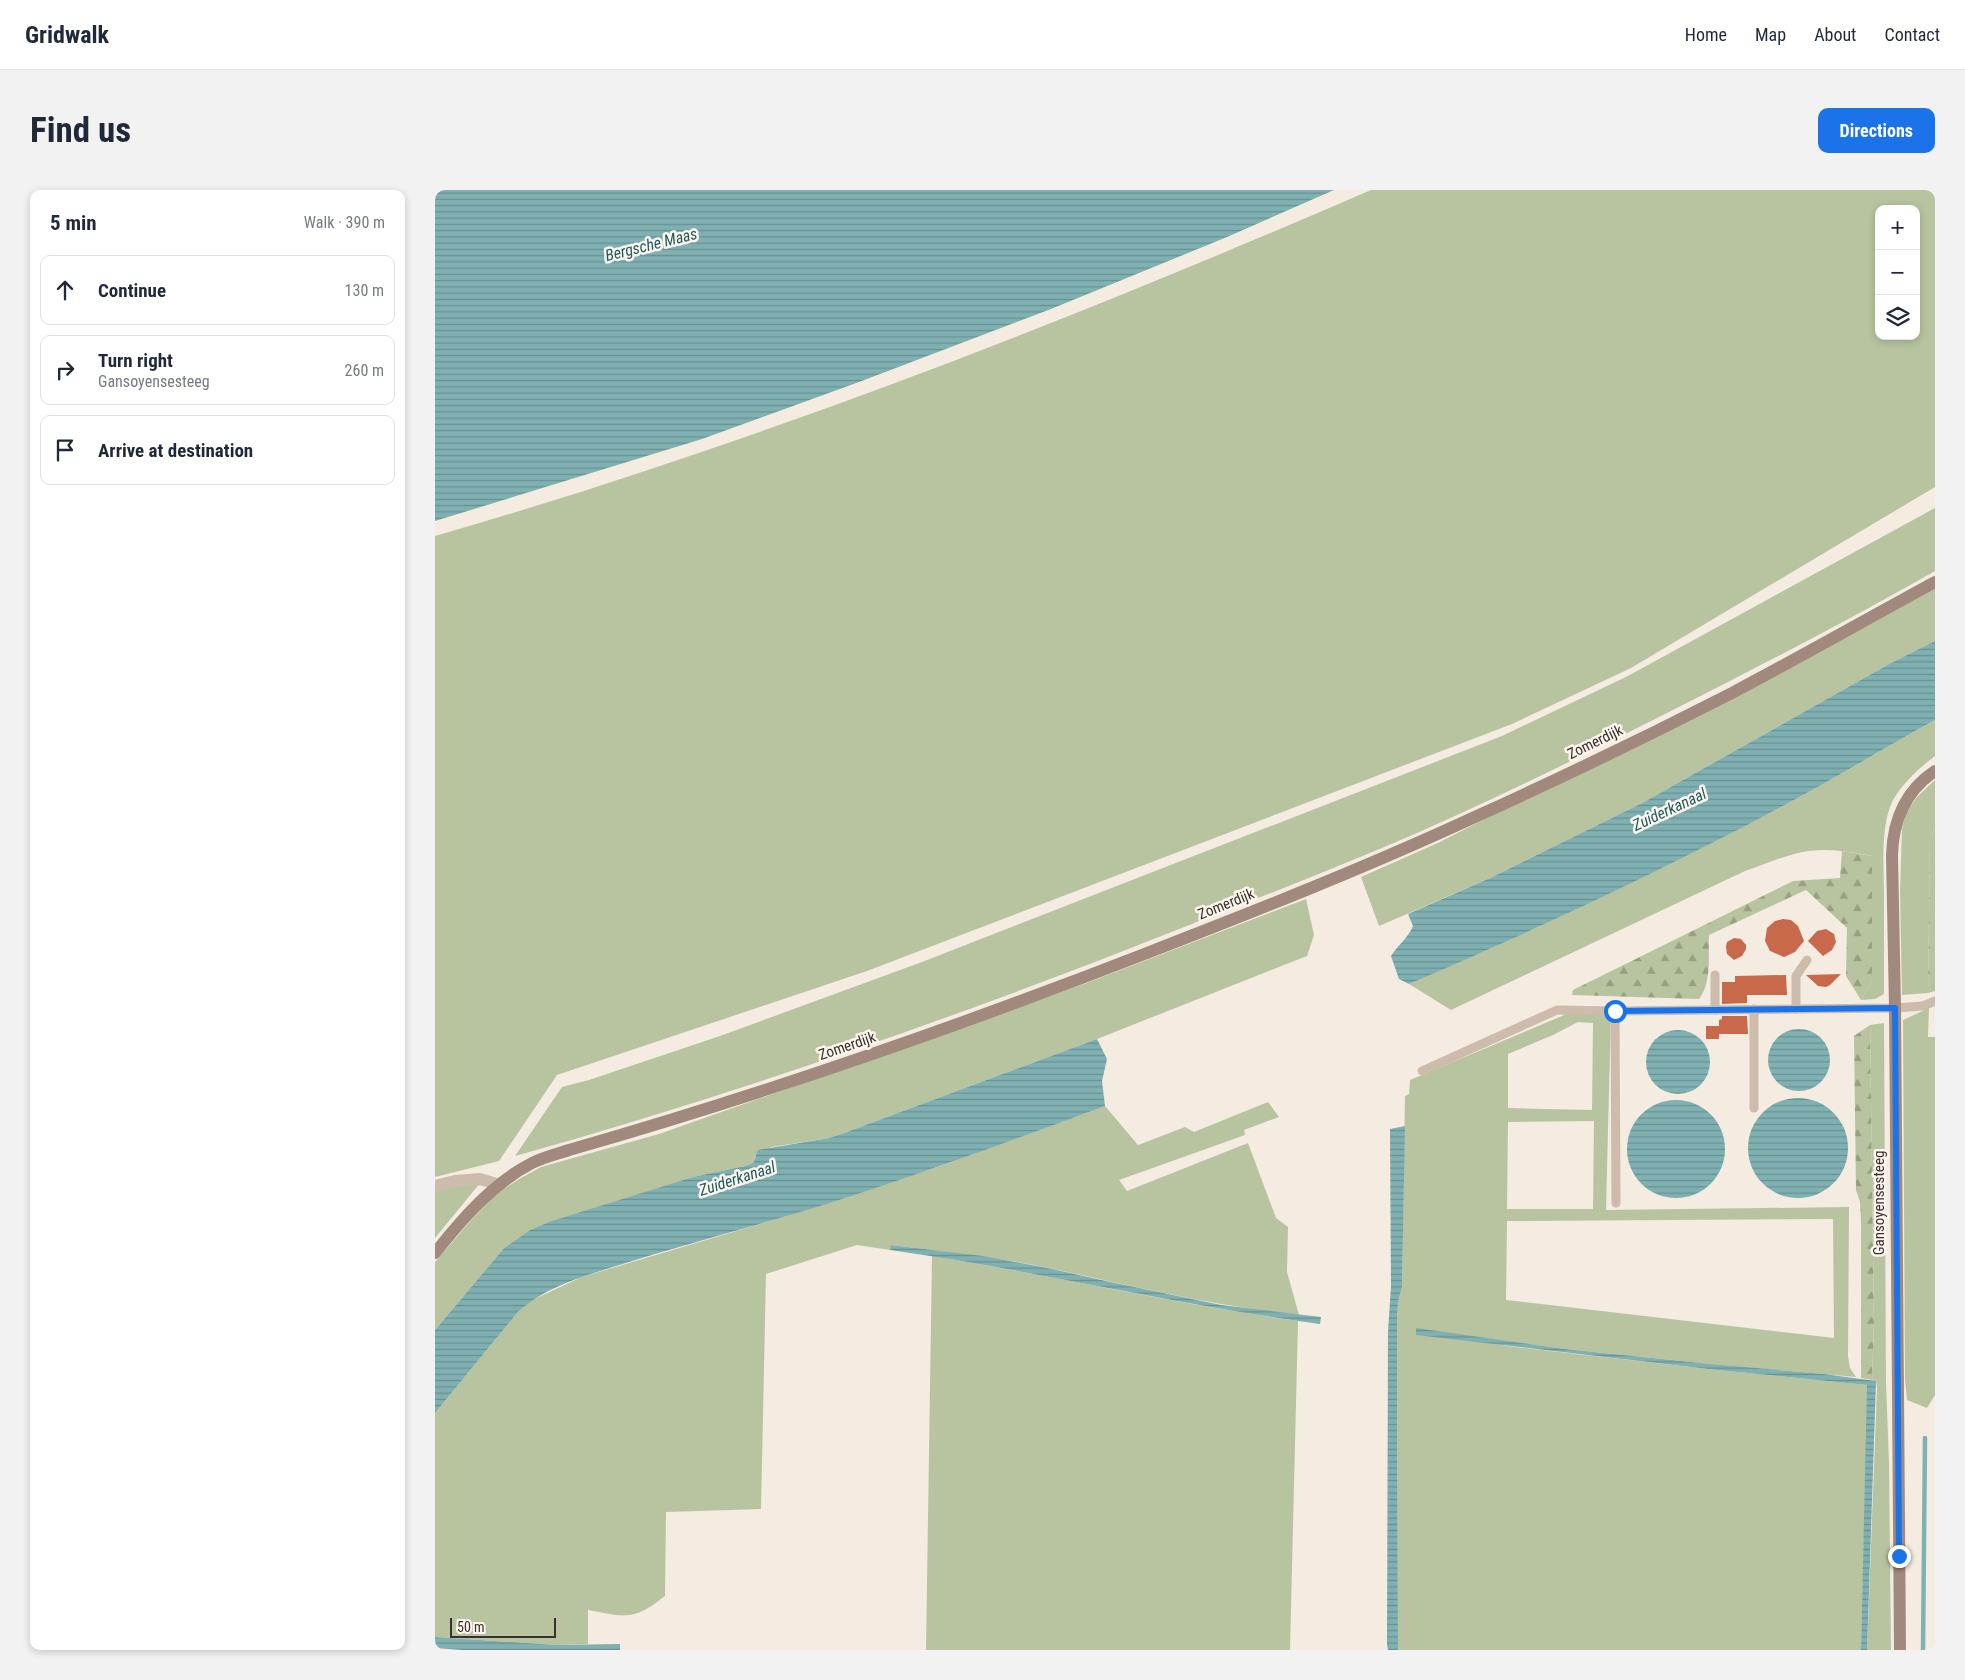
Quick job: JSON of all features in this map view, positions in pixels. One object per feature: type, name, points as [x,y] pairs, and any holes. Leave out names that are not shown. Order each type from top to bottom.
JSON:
[{"type":"street","name":"Zomerdijk","points":[[435,1252],[475,1208],[500,1185],[533,1163],[569,1150],[811,1075],[1001,1009],[1206,930],[1403,849],[1612,752],[1732,693],[1935,582]]},
{"type":"street","name":"Gansoyensesteeg","points":[[1899,1650],[1895,1008],[1892,837],[1898,814],[1910,793],[1935,771]]},
{"type":"street","points":[[435,1186],[455,1181],[480,1179],[500,1185]]},
{"type":"lane","points":[[1796,1009],[1796,976],[1807,960]]},
{"type":"lane","points":[[1715,975],[1715,1010]]},
{"type":"lane","points":[[1422,1071],[1557,1010],[1895,1008],[1923,1006],[1935,1001]]},
{"type":"lane","points":[[1754,1009],[1754,1108]]},
{"type":"lane","points":[[1615,1011],[1616,1203]]},
{"type":"green space","points":[[1371,190],[1935,190],[1935,487],[1631,668],[1512,724],[867,971],[557,1075],[499,1161],[435,1177],[435,536],[673,462],[791,421],[908,378],[1141,287]]},
{"type":"green space","points":[[1935,508],[1935,571],[1769,661],[1490,800],[1382,848],[1011,994],[765,1080],[515,1156],[562,1087],[589,1080],[720,1036],[922,962],[1502,736],[1626,677]]},
{"type":"green space","points":[[1935,588],[1935,641],[1889,664],[1644,802],[1490,878],[1379,926],[1361,877],[1440,842]]},
{"type":"green space","points":[[1935,720],[1935,756],[1906,782],[1893,800],[1886,822],[1883,859],[1884,994],[1875,999],[1861,1000],[1872,982],[1872,856],[1833,850],[1793,854],[1745,871],[1451,1010],[1409,984],[1504,943],[1691,854],[1802,796]]},
{"type":"green space","points":[[1935,780],[1935,829],[1930,836],[1928,993],[1902,995],[1900,892],[1902,829],[1906,812],[1917,797]]},
{"type":"green space","points":[[1935,829],[1935,991],[1928,993],[1930,836]]},
{"type":"green space","points":[[1842,851],[1872,856],[1872,982],[1861,1000],[1846,976],[1847,928],[1806,890],[1709,935],[1708,977],[1699,999],[1572,995],[1573,990],[1793,881],[1840,878]]},
{"type":"green space","points":[[1306,899],[1314,935],[1307,956],[1097,1039],[844,1133],[829,1138],[771,1147],[755,1156],[753,1163],[745,1166],[693,1177],[530,1230],[504,1248],[435,1330],[435,1262],[494,1196],[541,1167],[659,1134],[1084,984]]},
{"type":"green space","points":[[1581,1008],[1611,1010],[1606,1210],[1849,1207],[1848,1356],[1850,1368],[1856,1377],[1565,1349],[1416,1329],[1507,1346],[1868,1385],[1861,1650],[1398,1650],[1397,1326],[1398,1302],[1402,1287],[1405,1096],[1409,1094],[1410,1080]],"holes":[[[1578,1022],[1593,1023],[1592,1110],[1508,1108],[1508,1054]],[[1594,1121],[1593,1209],[1507,1209],[1508,1122]],[[1833,1219],[1834,1338],[1506,1300],[1507,1221]]]},
{"type":"green space","points":[[1929,1008],[1928,1037],[1935,1037],[1935,1395],[1927,1408],[1907,1400],[1905,1379],[1903,1020]]},
{"type":"green space","points":[[1884,1023],[1886,1382],[1891,1650],[1867,1650],[1877,1388],[1876,1381],[1872,1380],[1874,1322],[1870,1025]]},
{"type":"green space","points":[[1870,1025],[1874,1322],[1872,1380],[1861,1378],[1861,1222],[1860,1202],[1856,1190],[1854,1036]]},
{"type":"green space","points":[[1268,1102],[1279,1117],[1244,1130],[1245,1135],[1119,1180],[1127,1191],[1248,1143],[1276,1218],[1288,1227],[1287,1272],[1299,1315],[1204,1301],[1010,1261],[892,1245],[890,1250],[857,1245],[766,1274],[761,1509],[666,1512],[665,1596],[645,1610],[629,1615],[588,1610],[588,1644],[558,1645],[435,1637],[435,1413],[518,1312],[530,1301],[582,1277],[787,1216],[943,1165],[1105,1106],[1138,1145],[1185,1127],[1194,1132]]},
{"type":"green space","points":[[485,1177],[435,1238],[435,1188]]},
{"type":"green space","points":[[932,1256],[1298,1321],[1290,1650],[926,1650]]},
{"type":"water","name":"Bergsche Maas","points":[[435,190],[1334,190],[1227,237],[1051,309],[859,382],[702,439],[435,521]]},
{"type":"water","name":"Zuiderkanaal","points":[[1935,641],[1935,720],[1802,796],[1645,877],[1504,943],[1409,984],[1399,979],[1391,956],[1413,926],[1408,914],[1490,878],[1644,802],[1889,664]]},
{"type":"water","points":[[1799,1029],[1811,1032],[1821,1038],[1827,1048],[1830,1060],[1827,1072],[1821,1082],[1811,1088],[1799,1091],[1787,1088],[1777,1082],[1771,1072],[1768,1060],[1771,1048],[1777,1038],[1787,1032]]},
{"type":"water","points":[[1678,1030],[1696,1036],[1704,1044],[1710,1062],[1704,1080],[1696,1088],[1678,1094],[1660,1088],[1652,1080],[1646,1062],[1652,1044],[1660,1036]]},
{"type":"water","name":"Zuiderkanaal","points":[[1097,1039],[1107,1059],[1102,1081],[1105,1106],[867,1191],[637,1259],[552,1289],[518,1312],[435,1413],[435,1330],[504,1248],[530,1230],[552,1221],[693,1177],[745,1166],[753,1163],[758,1150],[829,1138],[844,1133]]},
{"type":"water","points":[[1798,1098],[1817,1102],[1833,1113],[1844,1129],[1848,1148],[1844,1167],[1833,1183],[1817,1194],[1798,1198],[1779,1194],[1763,1183],[1752,1167],[1748,1148],[1752,1129],[1763,1113],[1779,1102]]},
{"type":"water","points":[[1676,1100],[1695,1104],[1711,1114],[1721,1130],[1725,1149],[1721,1168],[1711,1184],[1695,1194],[1676,1198],[1657,1194],[1641,1184],[1631,1168],[1627,1149],[1631,1130],[1641,1114],[1657,1104]]},
{"type":"water","points":[[1405,1126],[1402,1287],[1398,1302],[1397,1326],[1398,1650],[1388,1650],[1388,1332],[1391,1286],[1390,1129]]},
{"type":"water","points":[[891,1245],[983,1256],[1221,1305],[1321,1317],[1320,1324],[1212,1307],[998,1267],[890,1250]]},
{"type":"water","points":[[1416,1328],[1565,1349],[1824,1374],[1876,1381],[1867,1650],[1861,1650],[1867,1385],[1708,1369],[1416,1335]]},
{"type":"water","points":[[435,1637],[558,1645],[620,1644],[620,1650],[462,1650],[435,1648]]},
{"type":"building","points":[[1791,920],[1798,926],[1804,941],[1795,952],[1784,957],[1770,951],[1765,941],[1767,928],[1775,921]]},
{"type":"building","points":[[1826,929],[1834,934],[1836,942],[1832,950],[1823,956],[1808,941],[1817,931]]},
{"type":"building","points":[[1734,938],[1741,939],[1746,945],[1746,949],[1742,956],[1734,960],[1727,954],[1726,947],[1727,942]]},
{"type":"building","points":[[1841,974],[1826,987],[1818,986],[1806,975]]},
{"type":"building","points":[[1786,975],[1787,995],[1747,995],[1747,1003],[1722,1004],[1722,982],[1735,982],[1735,976]]},
{"type":"building","points":[[1722,1016],[1747,1016],[1748,1034],[1719,1034],[1719,1039],[1706,1039],[1706,1026],[1719,1026],[1719,1020],[1722,1019]]},
{"type":"waterway","points":[[1923,1650],[1925,1438]]},
{"type":"route","points":[[1615,1011],[1895,1008],[1899,1556]]}]
